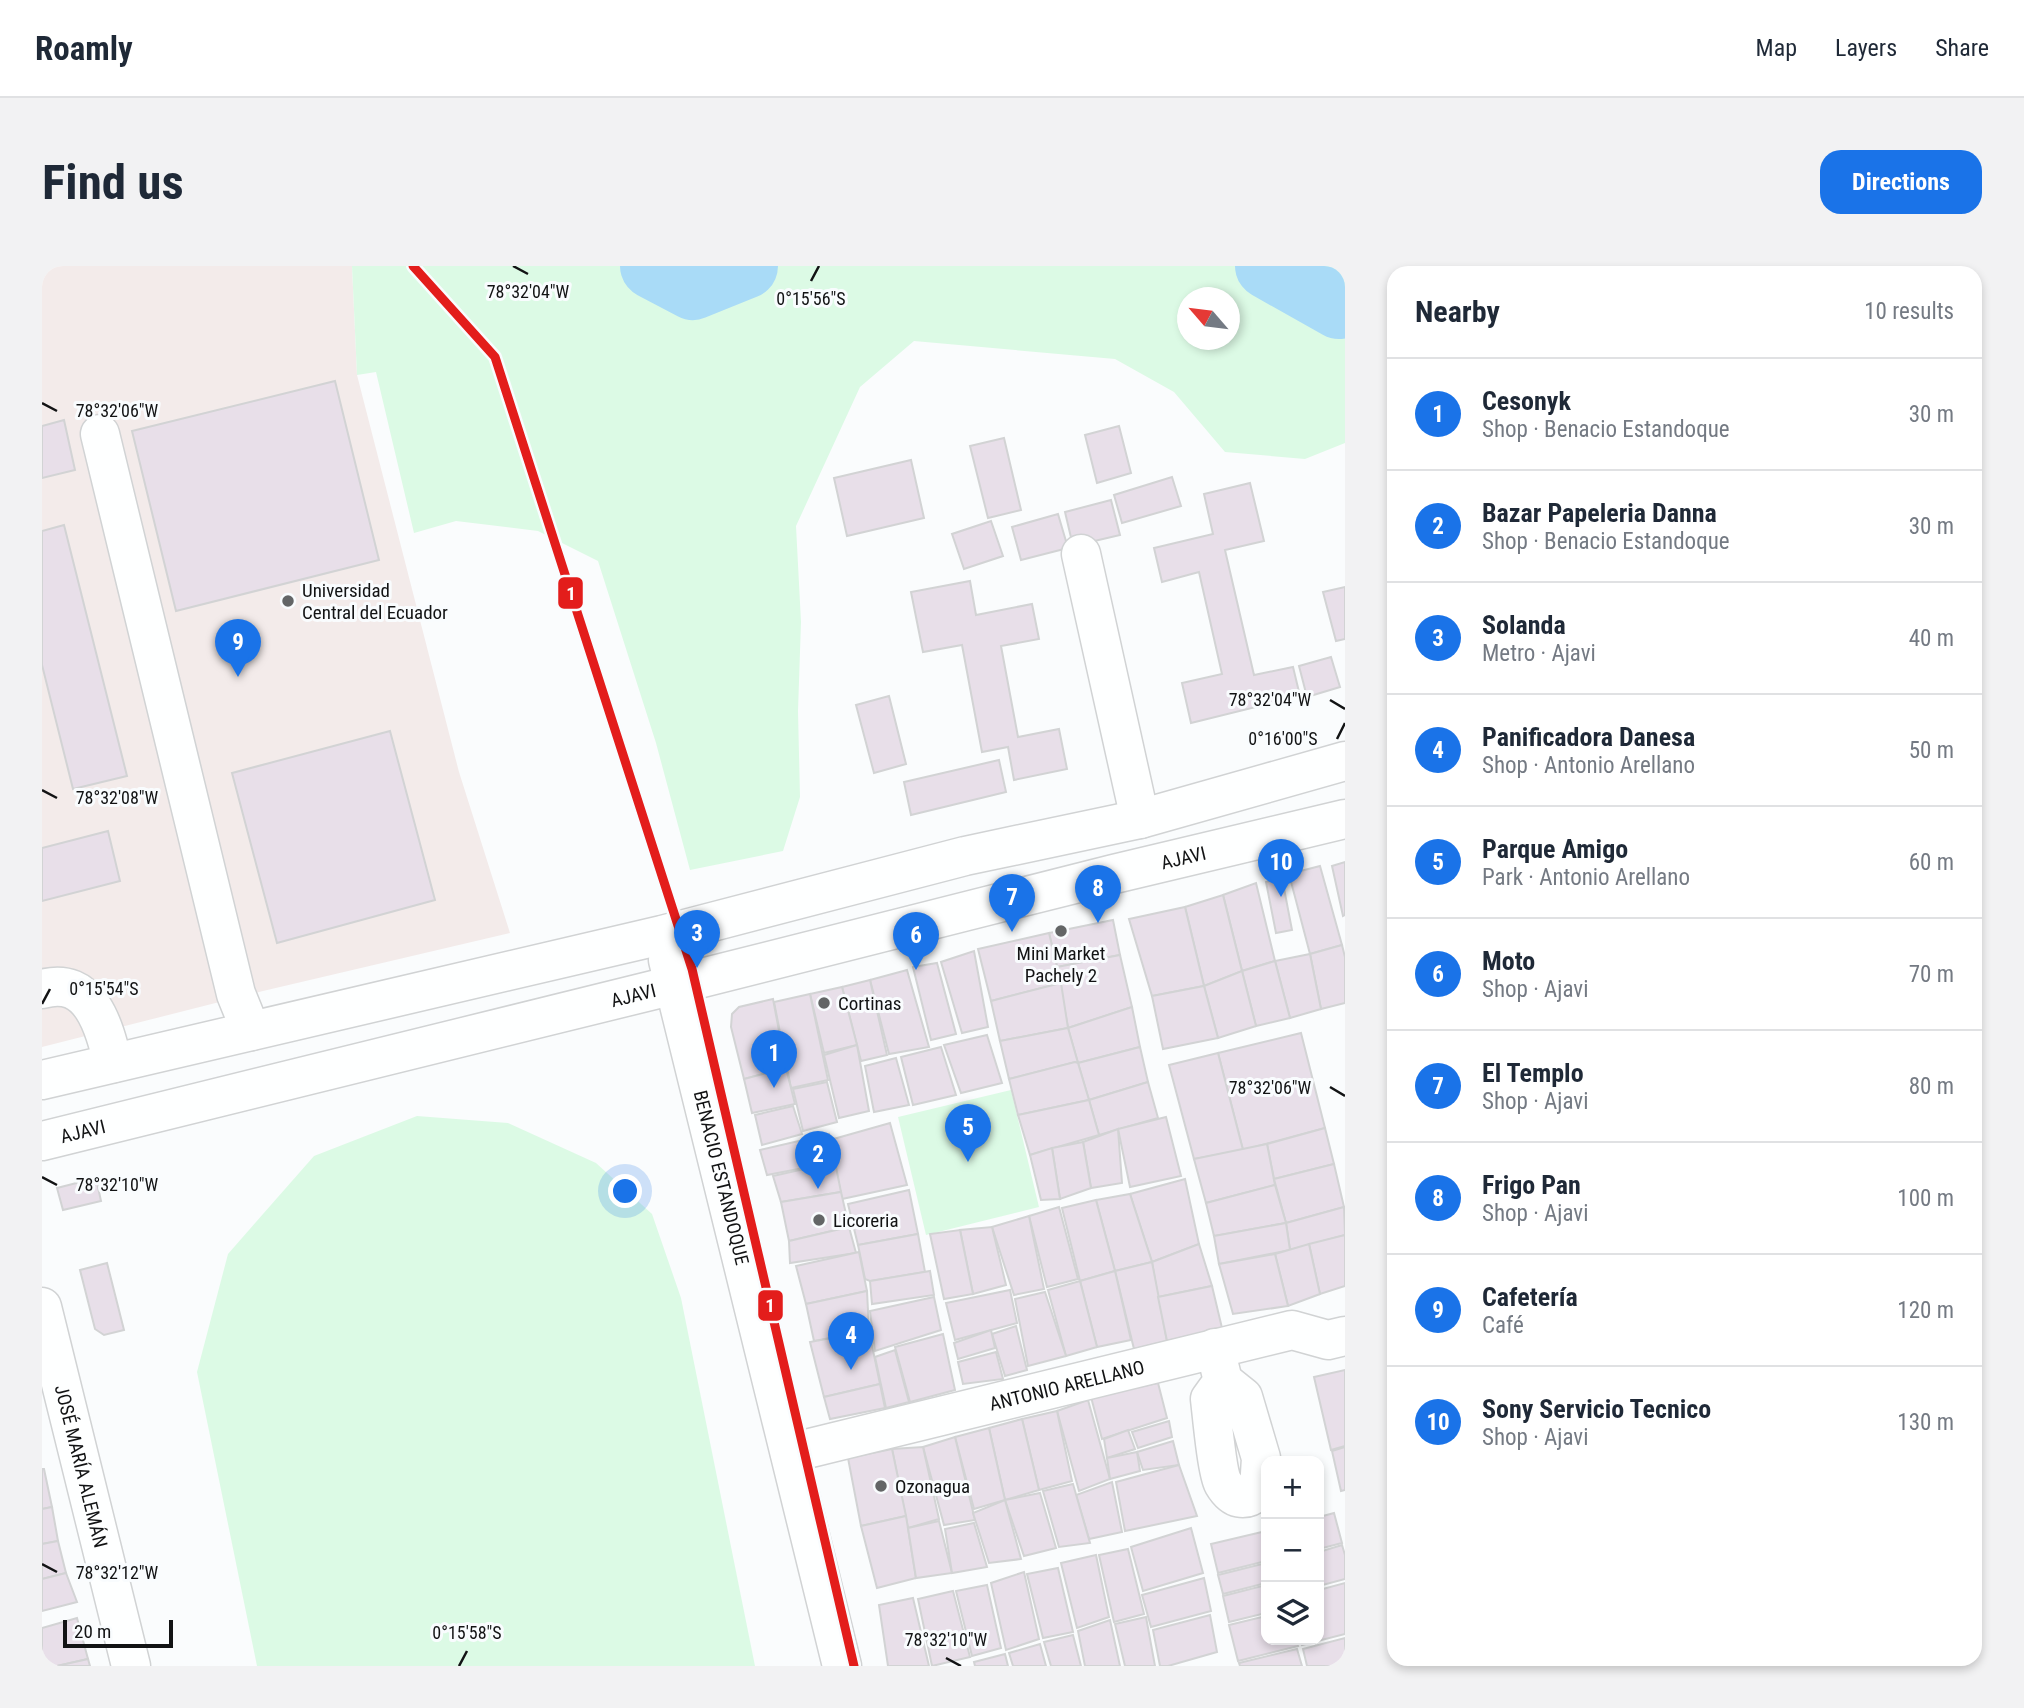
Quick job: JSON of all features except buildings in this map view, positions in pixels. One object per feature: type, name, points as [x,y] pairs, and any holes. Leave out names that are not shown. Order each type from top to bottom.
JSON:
[{"type":"street","points":[[100,434],[236,994],[251,1031]]},
{"type":"street","points":[[1081,554],[1140,818]]},
{"type":"street","points":[[42,1080],[662,934],[965,856],[1140,818],[1345,761]]},
{"type":"street","name":"AJAVI","points":[[42,1141],[1100,877],[1345,819]]},
{"type":"street","name":"BENACIO ESTANDOQUE","points":[[662,934],[842,1666]]},
{"type":"street","points":[[42,989],[55,985],[67,986],[92,1005],[105,1030],[113,1063]]},
{"type":"street","name":"JOSÉ MARÍA ALEMÁN","points":[[42,1307],[131,1666]]},
{"type":"street","name":"ANTONIO ARELLANO","points":[[790,1453],[1219,1365],[1292,1330],[1328,1340],[1345,1336]]},
{"type":"shaded area","points":[[42,266],[352,266],[357,375],[459,772],[510,933],[263,991],[42,1047]]},
{"type":"green space","points":[[352,266],[1345,266],[1345,443],[1305,459],[1225,452],[1174,392],[1115,359],[914,341],[860,387],[796,526],[801,622],[798,711],[800,797],[783,851],[690,870],[656,743],[598,561],[538,531],[456,521],[414,533],[376,372],[357,375]]},
{"type":"green space","points":[[1011,1090],[1039,1207],[926,1235],[898,1117]]},
{"type":"green space","points":[[417,1116],[508,1123],[596,1163],[652,1214],[681,1298],[755,1666],[257,1666],[197,1372],[228,1254],[314,1156]]},
{"type":"waterway","points":[[653,266],[693,287],[745,266]]},
{"type":"waterway","points":[[1268,266],[1339,306],[1345,304]]},
{"type":"transit line","name":"1","points":[[413,266],[495,357],[692,969],[854,1666]]},
{"type":"place","name":"Universidad Central del Ecuador","points":[[288,601]]},
{"type":"place","name":"Cafetería","points":[[238,677]]},
{"type":"place","name":"Sony Servicio Tecnico","points":[[1281,897]]},
{"type":"place","name":"Frigo Pan","points":[[1098,923]]},
{"type":"place","name":"Mini Market Pachely 2","points":[[1061,931]]},
{"type":"place","name":"El Templo","points":[[1012,932]]},
{"type":"place","name":"Solanda","points":[[697,968]]},
{"type":"place","name":"Moto","points":[[916,970]]},
{"type":"place","name":"Cortinas","points":[[824,1003]]},
{"type":"place","name":"Cesonyk","points":[[774,1088]]},
{"type":"place","name":"Parque Amigo","points":[[968,1162]]},
{"type":"place","name":"Bazar Papeleria Danna","points":[[818,1189]]},
{"type":"place","name":"Licoreria","points":[[819,1220]]},
{"type":"place","name":"Panificadora Danesa","points":[[851,1370]]},
{"type":"place","name":"Ozonagua","points":[[881,1486]]}]
